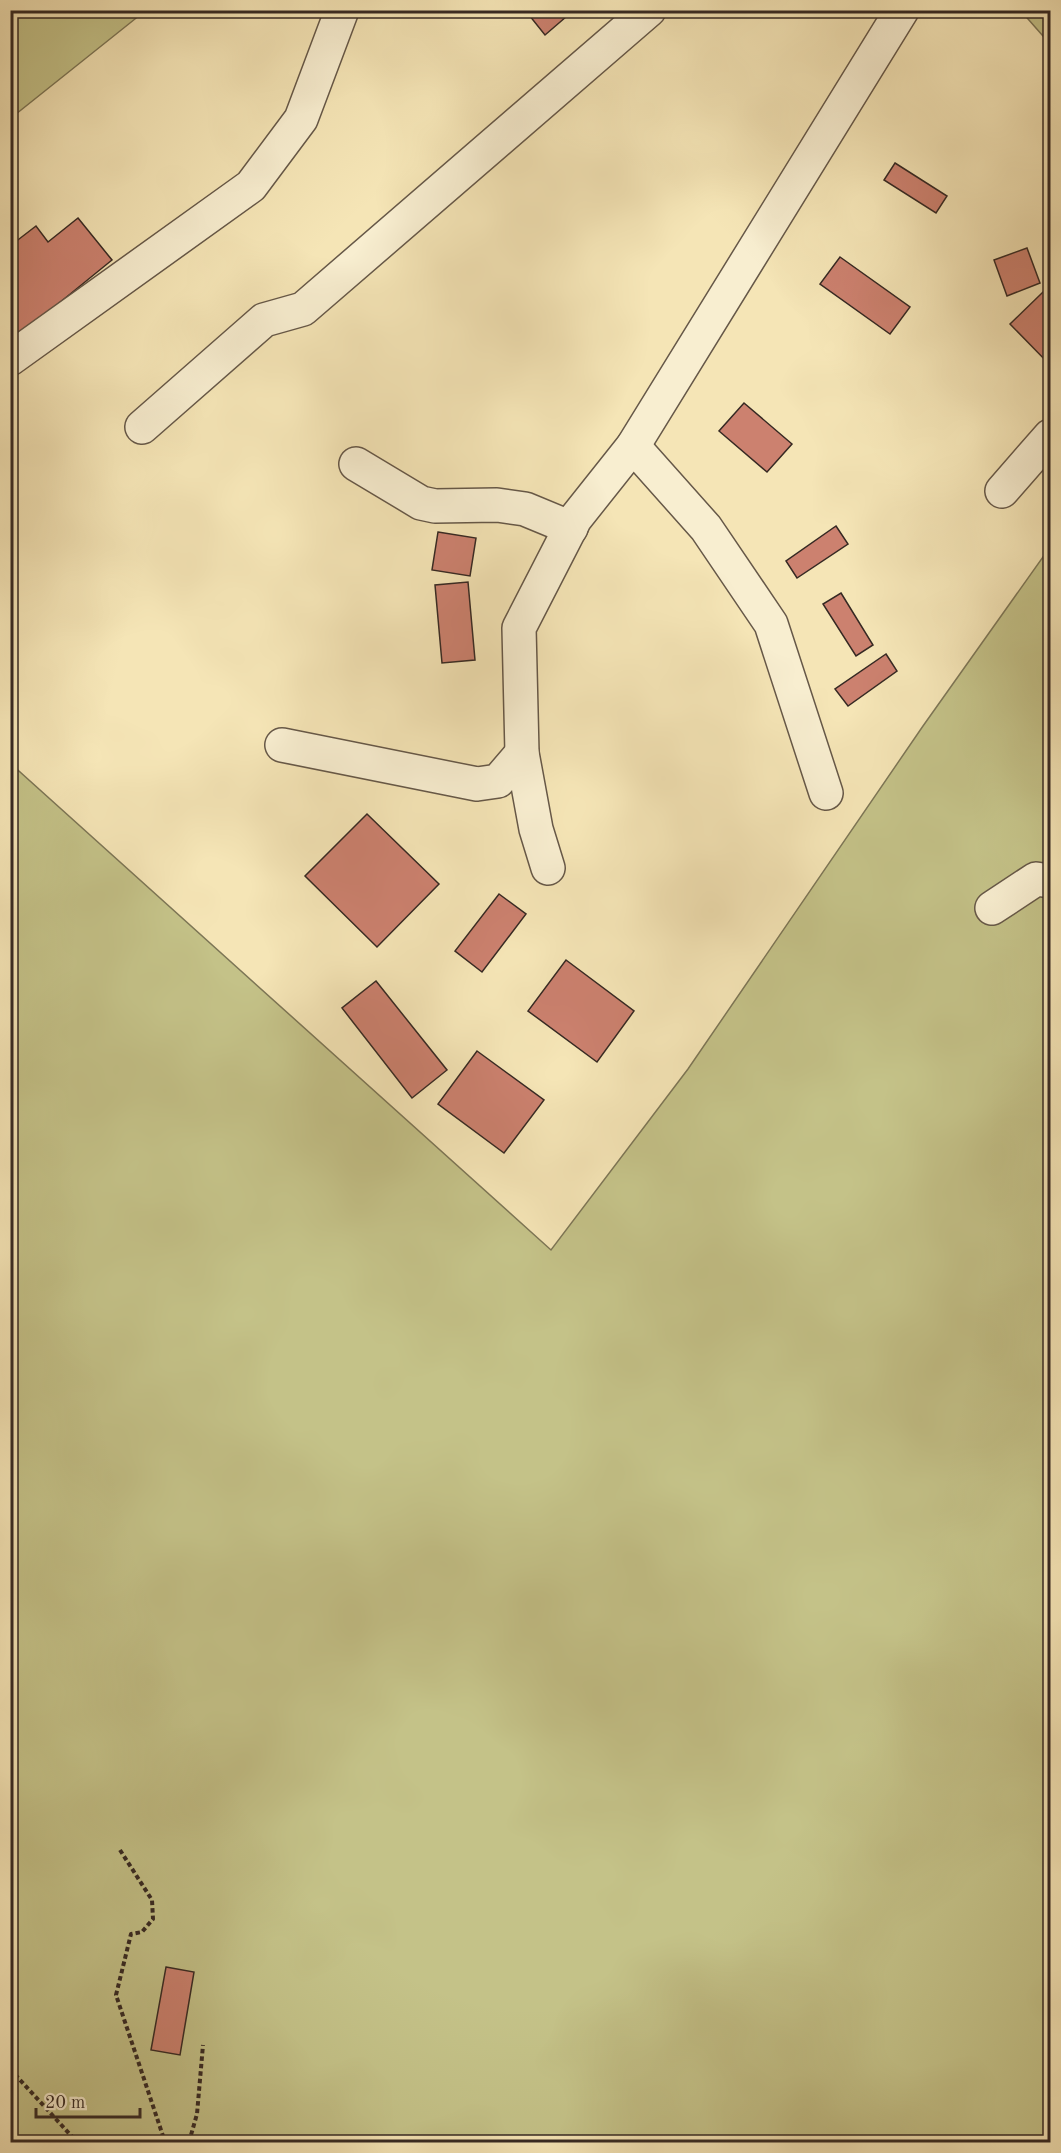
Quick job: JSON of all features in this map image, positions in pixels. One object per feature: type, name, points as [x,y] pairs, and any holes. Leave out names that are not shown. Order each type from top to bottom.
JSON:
[{"type":"lane","points":[[10,359],[251,186],[301,119],[342,10]]},
{"type":"lane","points":[[142,427],[264,320],[303,309],[649,10]]},
{"type":"lane","points":[[548,868],[536,829],[522,753],[519,628],[575,519],[633,446],[902,10]]},
{"type":"lane","points":[[1002,491],[1050,436]]},
{"type":"lane","points":[[633,446],[706,528],[771,624],[826,793]]},
{"type":"lane","points":[[356,464],[421,502],[435,506],[497,505],[525,509],[571,528]]},
{"type":"lane","points":[[282,745],[477,784],[498,781],[522,753]]},
{"type":"lane","points":[[992,908],[1036,879],[1050,881]]},
{"type":"path","points":[[120,1850],[140,1877],[152,1900],[153,1919],[142,1932],[130,1934],[116,1995],[165,2142]]},
{"type":"path","points":[[189,2142],[197,2114],[203,2045]]},
{"type":"path","points":[[10,2069],[77,2142]]},
{"type":"shaded area","points":[[11,10],[145,10],[145,11],[11,118]]},
{"type":"shaded area","points":[[1021,11],[1050,11],[1050,44]]},
{"type":"shaded area","points":[[1050,547],[1050,2142],[11,2142],[10,763],[551,1250],[688,1069],[923,726]]},
{"type":"building","points":[[525,10],[574,10],[545,35]]},
{"type":"building","points":[[895,163],[947,196],[936,213],[884,180]]},
{"type":"building","points":[[78,218],[112,260],[10,343],[10,246],[36,226],[48,242]]},
{"type":"building","points":[[1027,248],[1040,283],[1007,296],[994,260]]},
{"type":"building","points":[[840,257],[910,307],[890,334],[820,284]]},
{"type":"building","points":[[1043,292],[1050,300],[1050,365],[1010,324]]},
{"type":"building","points":[[744,403],[792,444],[767,472],[719,431]]},
{"type":"building","points":[[836,526],[848,544],[797,578],[786,561]]},
{"type":"building","points":[[438,532],[476,538],[470,576],[432,570]]},
{"type":"building","points":[[468,582],[475,660],[442,663],[435,585]]},
{"type":"building","points":[[841,593],[873,645],[856,656],[823,604]]},
{"type":"building","points":[[886,654],[897,671],[848,706],[835,689]]},
{"type":"building","points":[[367,814],[439,884],[377,947],[305,876]]},
{"type":"building","points":[[499,894],[526,914],[482,972],[455,951]]},
{"type":"building","points":[[566,960],[634,1011],[597,1062],[528,1011]]},
{"type":"building","points":[[376,981],[447,1070],[412,1098],[342,1008]]},
{"type":"building","points":[[477,1051],[544,1100],[504,1153],[438,1104]]},
{"type":"building","points":[[166,1967],[194,1972],[180,2055],[151,2050]]}]
